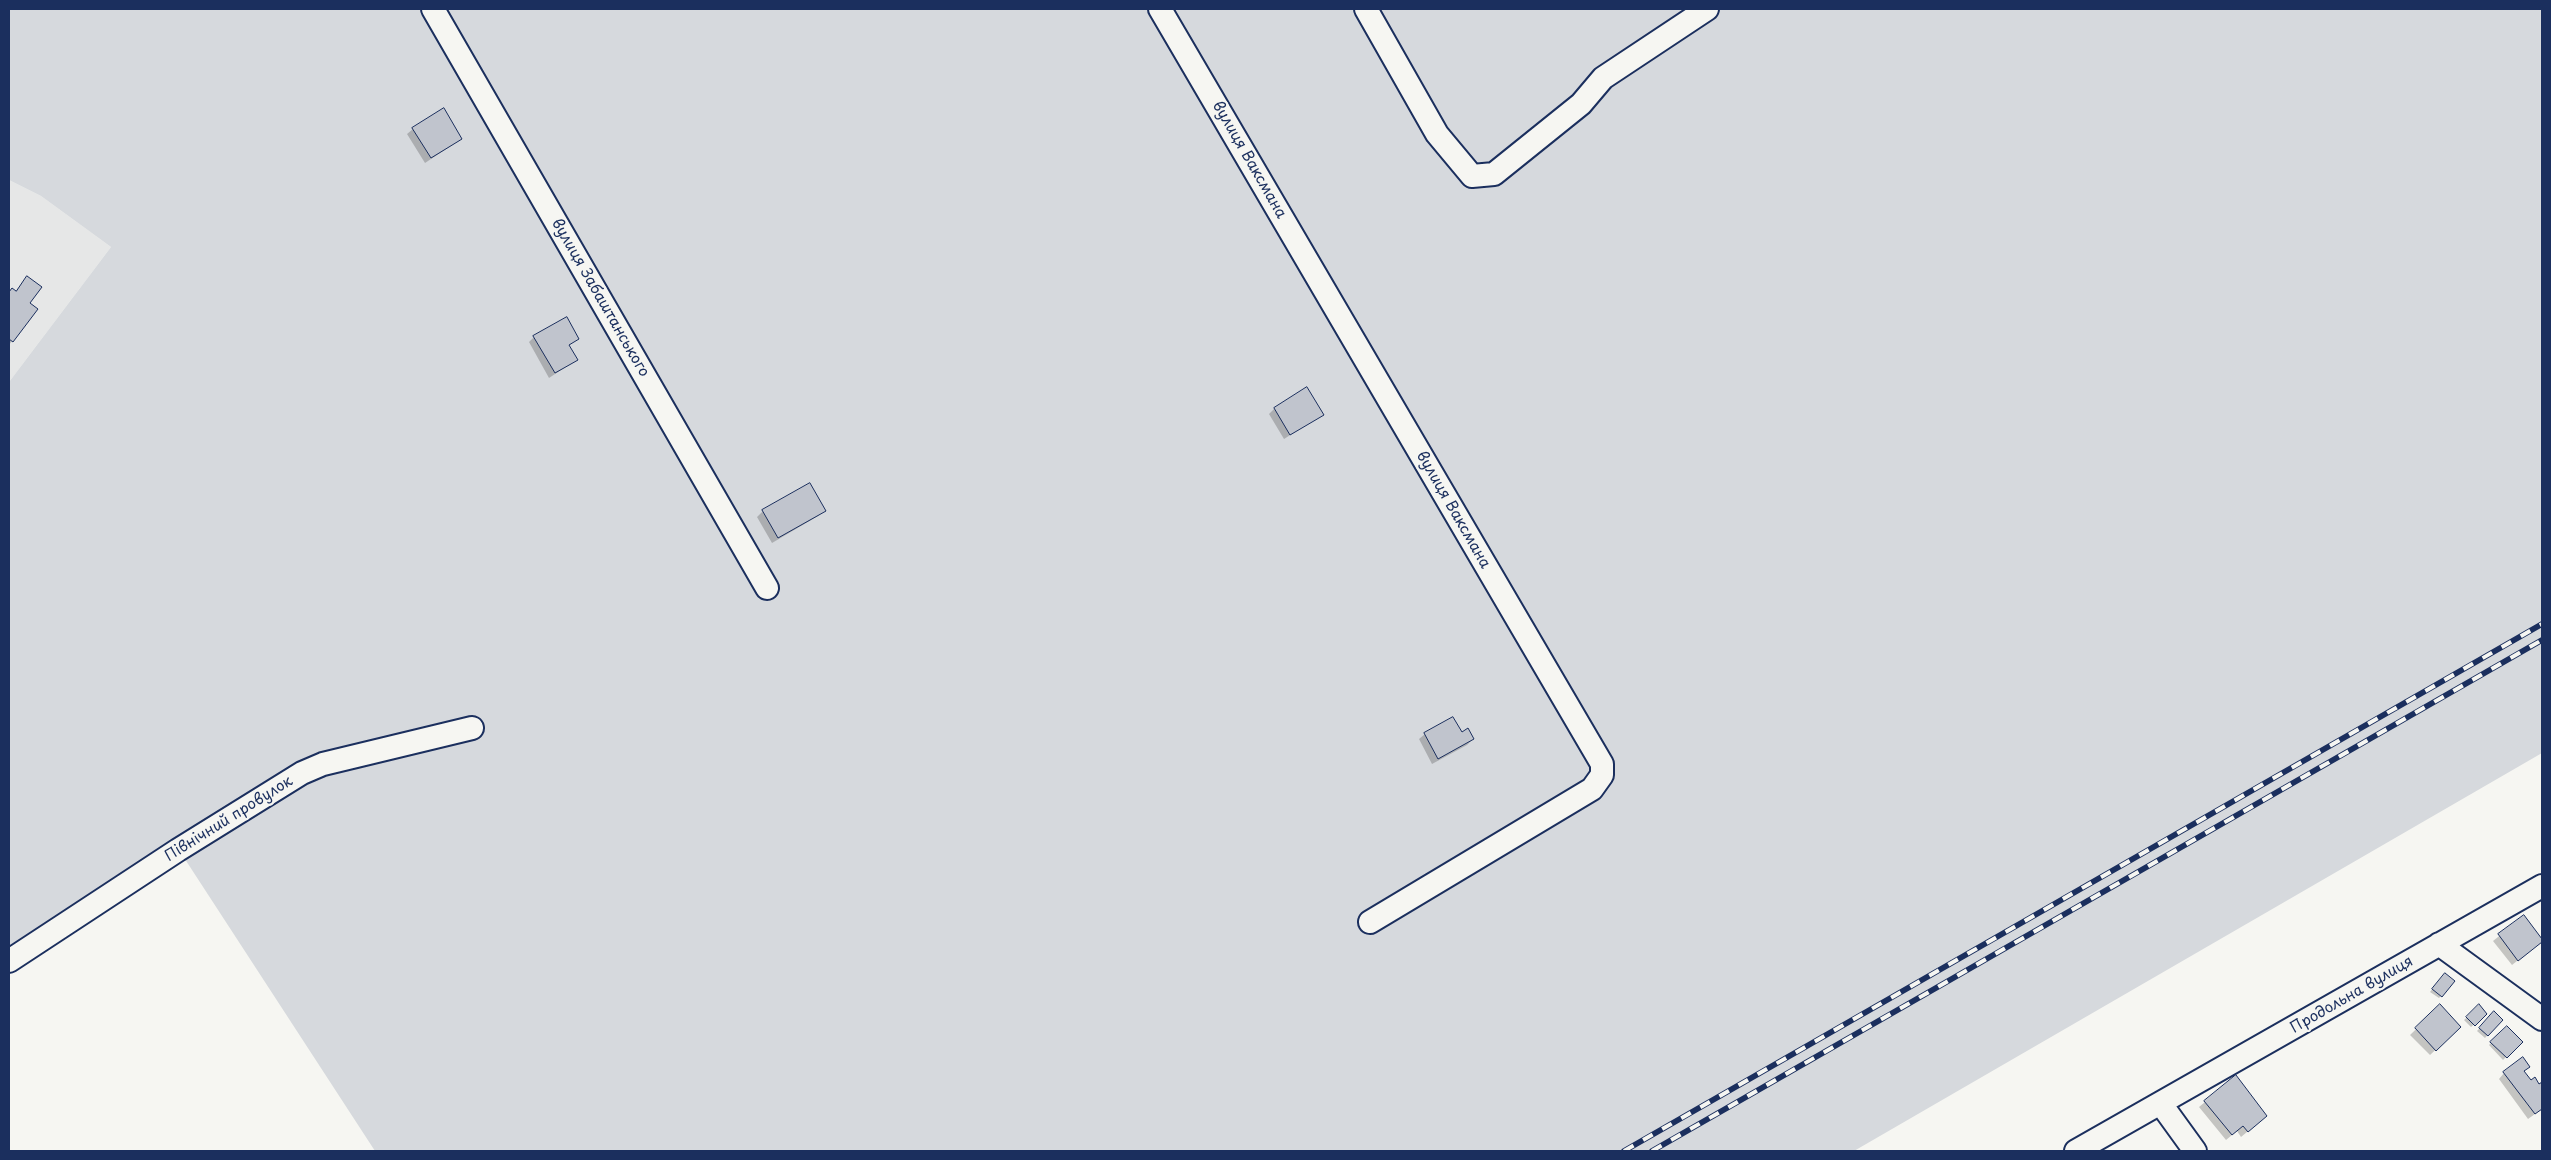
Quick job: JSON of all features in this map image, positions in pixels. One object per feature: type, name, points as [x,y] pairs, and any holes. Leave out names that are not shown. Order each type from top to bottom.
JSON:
[{"type":"street","name":"вулиця Забаштанського","points":[[433,9],[767,588]]},
{"type":"street","name":"вулиця Ваксмана","points":[[1160,9],[1602,764],[1602,775],[1592,789],[1370,922]]},
{"type":"street","points":[[1366,9],[1437,134],[1472,176],[1494,174],[1581,104],[1603,78],[1707,9]]},
{"type":"street","name":"Північний провулок","points":[[9,961],[186,845],[302,773],[323,764],[472,728]]},
{"type":"street","name":"Продольна вулиця","points":[[2076,1151],[2542,886]]},
{"type":"street","points":[[2439,944],[2542,1019]]},
{"type":"street","points":[[2161,1104],[2195,1151]]},
{"type":"shaded area","points":[[9,9],[2542,9],[2542,753],[1854,1151],[375,1151],[179,850],[9,961],[9,382],[111,247],[41,196],[9,180]]},
{"type":"shaded area","points":[[9,180],[41,196],[111,247],[9,382]]},
{"type":"building","points":[[444,108],[462,139],[431,158],[412,128]]},
{"type":"building","points":[[27,276],[42,287],[30,303],[38,309],[13,342],[9,339],[9,292],[12,288],[16,291]]},
{"type":"building","points":[[567,317],[579,339],[569,345],[578,360],[555,373],[533,336]]},
{"type":"building","points":[[1307,387],[1324,415],[1290,435],[1274,408]]},
{"type":"building","points":[[810,483],[826,511],[778,538],[762,510]]},
{"type":"building","points":[[1453,717],[1462,732],[1468,728],[1474,739],[1438,759],[1424,733]]},
{"type":"building","points":[[2524,915],[2542,939],[2542,942],[2518,961],[2498,934]]},
{"type":"building","points":[[2445,973],[2455,981],[2442,997],[2432,989]]},
{"type":"building","points":[[2440,1004],[2461,1027],[2436,1051],[2415,1028]]},
{"type":"building","points":[[2479,1004],[2487,1014],[2475,1026],[2466,1017]]},
{"type":"building","points":[[2494,1011],[2503,1020],[2488,1036],[2479,1028]]},
{"type":"building","points":[[2507,1026],[2523,1042],[2507,1058],[2490,1042]]},
{"type":"building","points":[[2523,1057],[2530,1067],[2524,1071],[2531,1080],[2535,1077],[2539,1084],[2542,1082],[2542,1109],[2535,1114],[2503,1072]]},
{"type":"building","points":[[2236,1075],[2267,1116],[2248,1132],[2243,1126],[2232,1135],[2204,1101]]},
{"type":"railway","points":[[1624,1151],[2542,624]]},
{"type":"railway","points":[[1652,1151],[2542,640]]}]
